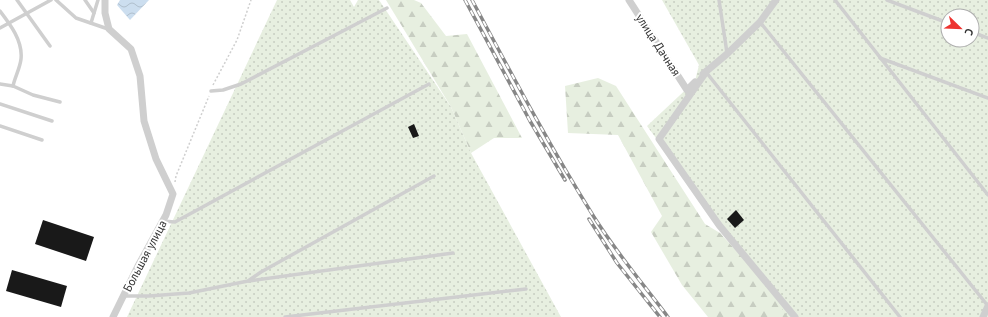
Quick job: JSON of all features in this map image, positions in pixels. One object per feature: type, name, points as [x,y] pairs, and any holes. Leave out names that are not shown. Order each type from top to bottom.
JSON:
[{"type":"street","points":[[105,0],[105,13],[110,29]]},
{"type":"street","name":"улица Дачная","points":[[629,0],[687,90],[706,72]]},
{"type":"street","points":[[776,0],[760,22],[706,72],[659,139],[719,225],[795,317]]},
{"type":"street","name":"Большая улица","points":[[110,29],[131,49],[140,76],[144,121],[156,159],[174,194],[162,221],[113,317]]},
{"type":"street","points":[[983,317],[988,306]]},
{"type":"lane","points":[[17,0],[50,46]]},
{"type":"lane","points":[[0,28],[51,0]]},
{"type":"lane","points":[[56,0],[76,18],[110,29]]},
{"type":"lane","points":[[85,0],[94,13]]},
{"type":"lane","points":[[92,23],[98,0]]},
{"type":"lane","points":[[719,0],[727,54]]},
{"type":"lane","points":[[835,0],[988,195]]},
{"type":"lane","points":[[887,0],[940,20]]},
{"type":"lane","points":[[211,91],[223,90],[241,84],[387,8]]},
{"type":"lane","points":[[0,11],[10,23],[19,43],[21,59],[13,86]]},
{"type":"lane","points":[[760,22],[988,306]]},
{"type":"lane","points":[[880,58],[988,98]]},
{"type":"lane","points":[[706,72],[900,317]]},
{"type":"lane","points":[[0,84],[13,86],[33,95],[60,102]]},
{"type":"lane","points":[[162,221],[175,222],[429,84]]},
{"type":"lane","points":[[0,104],[52,121]]},
{"type":"lane","points":[[0,126],[42,140]]},
{"type":"lane","points":[[248,281],[261,272],[434,176]]},
{"type":"lane","points":[[123,296],[150,296],[189,293],[248,281],[452,253]]},
{"type":"lane","points":[[285,317],[526,289]]},
{"type":"green space","points":[[277,0],[350,0],[354,7],[358,0],[379,0],[451,107],[471,153],[561,317],[127,317]]},
{"type":"green space","points":[[386,0],[414,0],[421,3],[446,36],[467,34],[522,138],[494,138],[471,153],[451,107]]},
{"type":"green space","points":[[662,0],[988,0],[988,317],[788,317],[647,126],[695,81],[699,65]]},
{"type":"green space","points":[[598,78],[616,86],[705,224],[720,233],[797,317],[708,317],[682,285],[651,232],[662,216],[618,135],[568,133],[565,86]]},
{"type":"water","points":[[120,0],[149,0],[130,20],[117,5]]},
{"type":"building","points":[[414,124],[419,136],[413,138],[408,127]]},
{"type":"building","points":[[736,210],[744,220],[735,228],[727,219]]},
{"type":"building","points":[[43,220],[94,237],[86,261],[35,244]]},
{"type":"building","points":[[12,270],[67,286],[61,307],[6,291]]},
{"type":"railway","points":[[465,0],[530,121],[565,180]]},
{"type":"railway","points":[[472,0],[546,137],[602,230],[668,317]]},
{"type":"railway","points":[[589,219],[617,263],[660,317]]}]
